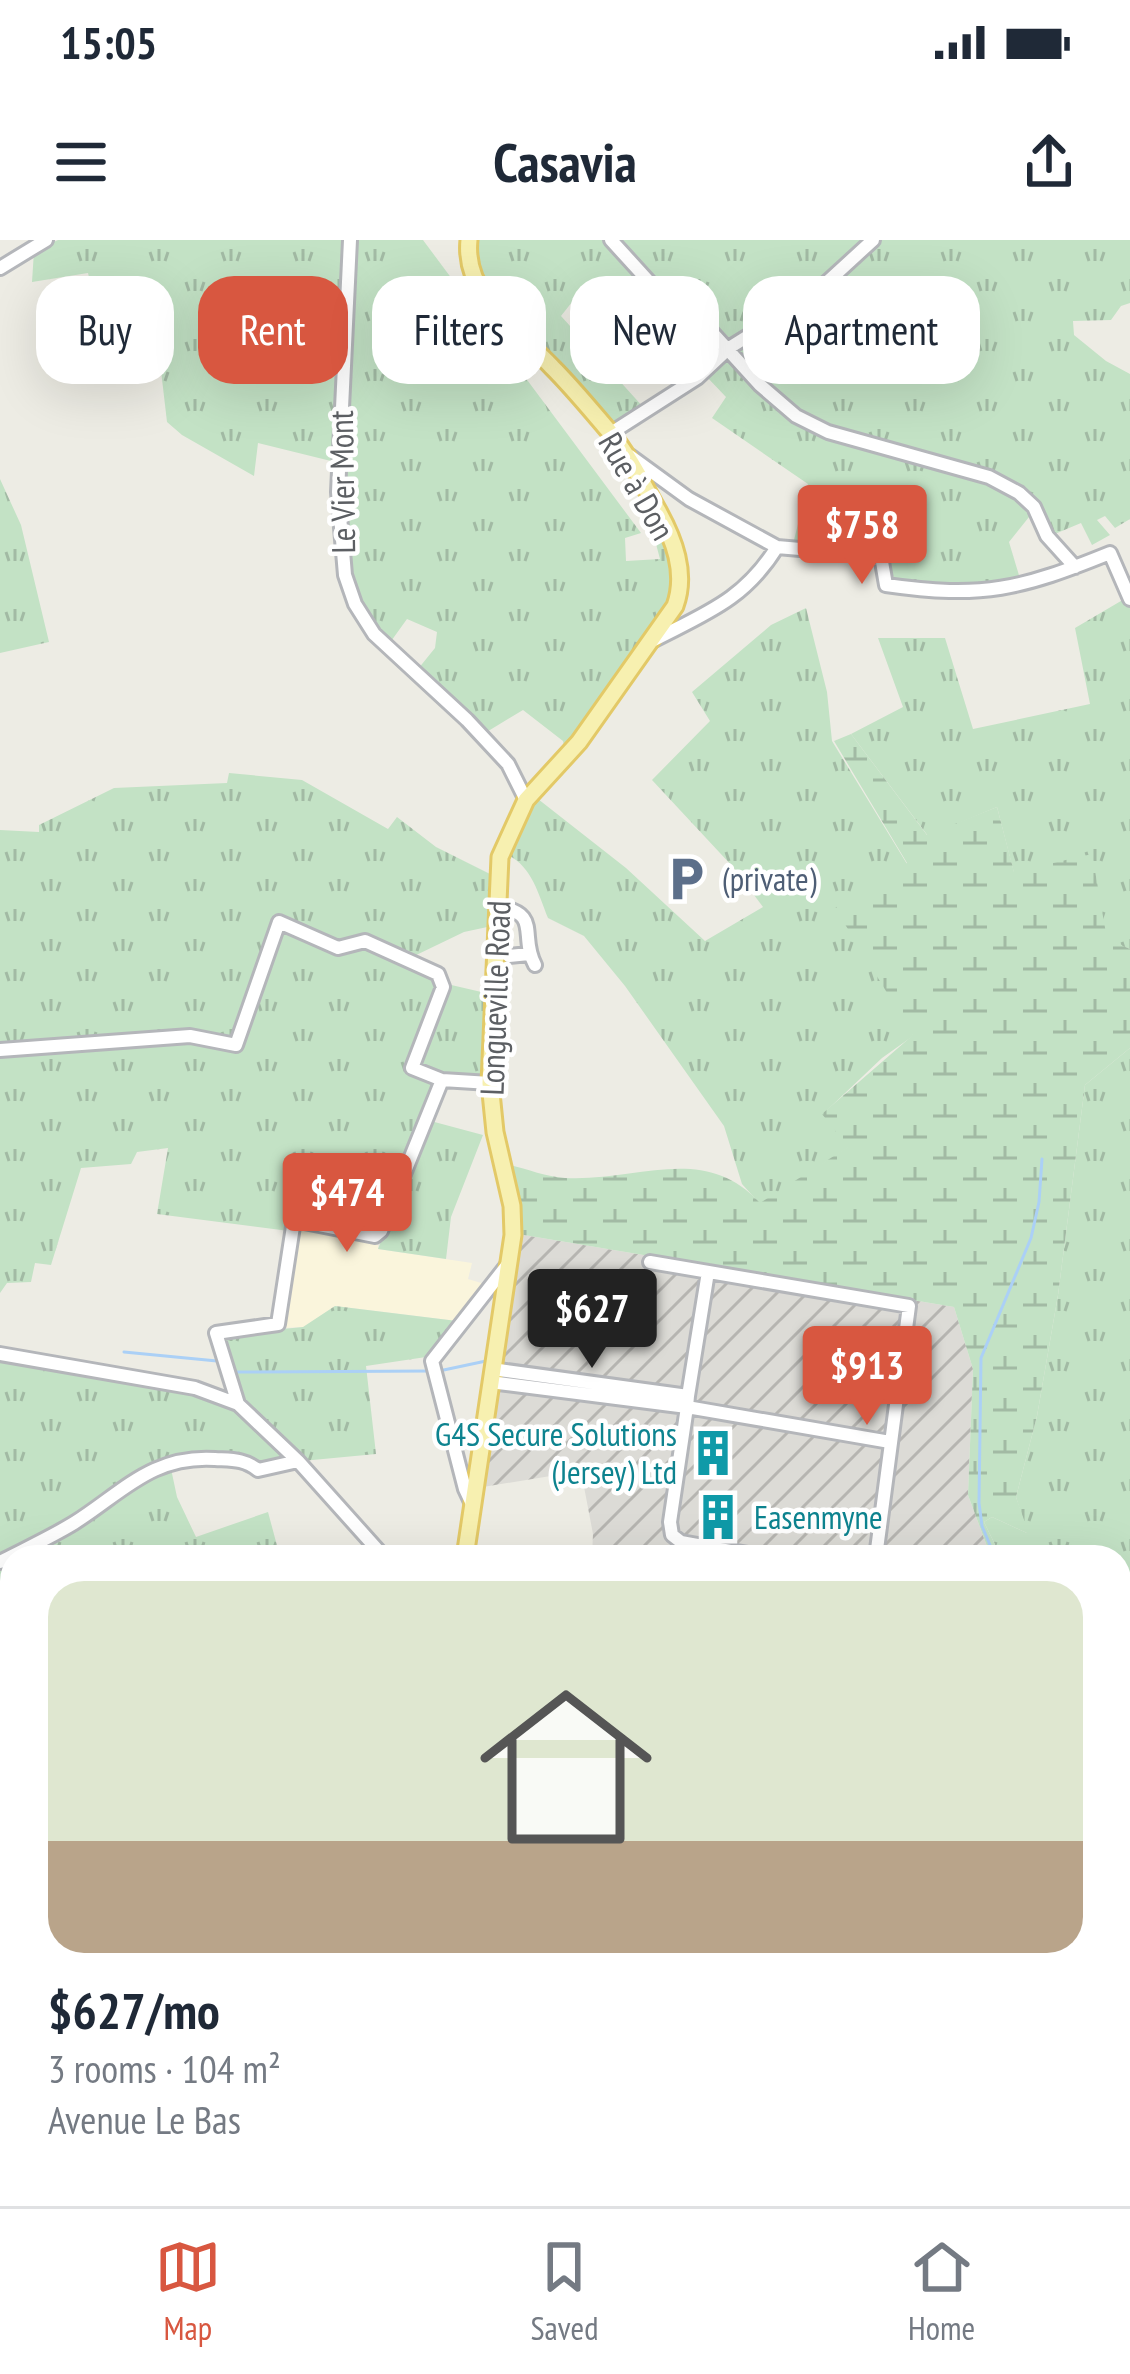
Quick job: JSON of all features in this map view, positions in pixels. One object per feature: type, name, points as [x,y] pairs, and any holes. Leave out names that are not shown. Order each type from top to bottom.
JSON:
[{"type":"main road","name":"Rue à Don","points":[[469,240],[470,268],[483,295],[626,453],[667,527],[681,572],[675,606],[651,642],[579,742],[526,800]]},
{"type":"main road","name":"Longueville Road","points":[[467,1545],[509,1263],[512,1206],[495,1132],[490,1083],[500,857],[526,800]]},
{"type":"street","points":[[0,268],[18,246],[46,240]]},
{"type":"street","name":"Le Vier Mont","points":[[350,240],[338,492],[345,575],[355,604],[374,634],[508,764],[526,800]]},
{"type":"street","points":[[610,240],[652,285],[699,318],[760,386],[796,416],[828,432],[989,477],[1019,493],[1034,508],[1047,536],[1076,567]]},
{"type":"street","points":[[610,433],[697,378],[729,347],[812,296],[873,240]]},
{"type":"street","points":[[626,453],[688,499],[777,547],[881,556],[886,585],[965,594],[1036,583],[1110,554],[1130,599]]},
{"type":"street","points":[[651,642],[730,600],[758,578],[777,547]]},
{"type":"street","points":[[498,907],[518,910],[525,918],[532,960],[509,956]]},
{"type":"street","points":[[0,1050],[190,1036],[236,1045],[279,922],[338,948],[365,941],[438,974],[443,987],[412,1068],[442,1079],[490,1083]]},
{"type":"street","points":[[238,1404],[216,1333],[278,1324],[294,1220],[375,1236],[381,1231],[442,1079]]},
{"type":"street","points":[[650,1262],[908,1306],[877,1545]]},
{"type":"street","points":[[472,1504],[432,1360],[509,1263]]},
{"type":"street","points":[[698,1545],[672,1535],[670,1522],[708,1273]]},
{"type":"street","points":[[0,1354],[195,1388],[238,1404],[298,1461],[373,1545]]},
{"type":"street","points":[[491,1376],[687,1402],[890,1442]]},
{"type":"street","points":[[32,1545],[166,1462],[246,1460],[258,1470],[298,1461]]},
{"type":"shaded area","points":[[298,1226],[378,1241],[378,1249],[472,1263],[468,1279],[488,1285],[457,1321],[335,1306],[304,1327],[281,1328]]},
{"type":"shaded area","points":[[518,1234],[954,1307],[973,1369],[968,1495],[987,1545],[593,1545],[581,1471],[483,1487]]},
{"type":"green space","points":[[58,240],[346,240],[344,276],[198,276],[198,384],[339,384],[335,462],[258,443],[254,476],[182,435],[167,422],[163,384],[174,384],[174,276],[88,273],[36,276],[32,282],[34,251]]},
{"type":"green space","points":[[353,240],[423,240],[450,276],[372,276],[372,384],[530,384],[641,533],[625,538],[626,561],[660,559],[652,529],[661,525],[674,563],[671,602],[565,750],[563,741],[523,710],[485,733],[418,669],[435,648],[437,632],[407,619],[389,644],[356,598],[343,538]]},
{"type":"green space","points":[[474,240],[607,240],[646,276],[570,276],[570,305],[561,316],[570,326],[570,383],[546,357],[546,276],[478,274]]},
{"type":"green space","points":[[616,240],[868,240],[828,276],[743,276],[743,334],[733,341],[719,329],[719,276],[649,276]]},
{"type":"green space","points":[[878,240],[1130,240],[1130,303],[1121,306],[1111,320],[1073,321],[1074,335],[1130,374],[1130,519],[1115,528],[1105,516],[1097,520],[1110,535],[1092,545],[1081,523],[1050,536],[1021,490],[826,428],[787,402],[768,384],[980,384],[980,276],[829,276]]},
{"type":"green space","points":[[729,353],[743,365],[743,384],[765,384],[823,434],[1009,493],[1033,512],[1009,542],[1021,582],[920,587],[896,579],[883,553],[793,544],[808,484],[712,418],[726,397],[714,384],[719,384],[719,362]]},
{"type":"green space","points":[[570,384],[622,384],[644,408],[610,427]]},
{"type":"green space","points":[[0,479],[21,525],[49,642],[0,653]]},
{"type":"green space","points":[[1126,598],[1130,606],[1130,949],[1107,940],[1014,873],[997,807],[928,836],[851,734],[903,707],[878,638],[945,638],[973,729],[1090,704],[1075,628]]},
{"type":"green space","points":[[806,608],[827,692],[832,741],[907,864],[913,1036],[882,1058],[823,1114],[849,1147],[760,1204],[742,1184],[724,1126],[625,986],[584,936],[548,918],[528,873],[506,854],[531,802],[538,799],[626,868],[705,941],[763,907],[733,867],[652,780],[710,721],[692,692],[771,625]]},
{"type":"green space","points":[[851,734],[927,835],[997,807],[1014,872],[1092,854],[1107,939],[1130,949],[1130,1048],[1085,1085],[1058,1295],[1037,1416],[1016,1497],[1029,1534],[992,1517],[984,1522],[995,1545],[987,1545],[968,1495],[973,1369],[954,1307],[518,1234],[510,1165],[565,1178],[693,1169],[738,1185],[760,1203],[848,1147],[822,1114],[913,1035],[835,908],[907,863],[834,741]]},
{"type":"green space","points":[[229,773],[302,780],[388,829],[397,817],[436,847],[494,876],[492,926],[464,932],[410,958],[375,940],[338,944],[279,916],[234,1041],[0,1048],[0,830],[39,832],[39,825],[114,788],[227,783]]},
{"type":"green space","points":[[282,927],[342,954],[363,945],[434,976],[439,985],[407,1068],[436,1081],[378,1229],[371,1234],[291,1213],[289,1231],[157,1214],[168,1148],[137,1152],[131,1164],[81,1168],[51,1265],[35,1263],[31,1282],[7,1283],[0,1293],[0,1053],[190,1039],[239,1050]]},
{"type":"green space","points":[[447,984],[490,994],[485,1078],[443,1076],[415,1065]]},
{"type":"green space","points":[[1130,1048],[1130,1545],[995,1545],[984,1522],[992,1517],[1027,1533],[1016,1497],[1037,1416],[1058,1295],[1085,1085]]},
{"type":"green space","points":[[427,1120],[483,1135],[451,1217],[446,1259],[378,1249]]},
{"type":"green space","points":[[335,1306],[457,1321],[426,1357],[366,1366],[376,1454],[302,1461],[244,1404],[221,1335],[303,1327]]},
{"type":"green space","points":[[0,1357],[198,1393],[237,1410],[292,1461],[262,1468],[196,1455],[28,1545],[0,1545]]},
{"type":"green space","points":[[170,1464],[177,1497],[196,1537],[268,1512],[277,1545],[34,1545]]},
{"type":"waterway","points":[[990,1545],[979,1503],[981,1358],[1031,1238],[1042,1159]]},
{"type":"waterway","points":[[124,1352],[217,1361]]},
{"type":"waterway","points":[[439,1371],[486,1361]]},
{"type":"waterway","points":[[236,1372],[430,1371]]},
{"type":"place","name":"(private)","points":[[686,879]]},
{"type":"place","name":"G4S Secure Solutions (Jersey) Ltd","points":[[713,1453]]},
{"type":"place","name":"Easenmyne","points":[[718,1517]]}]
